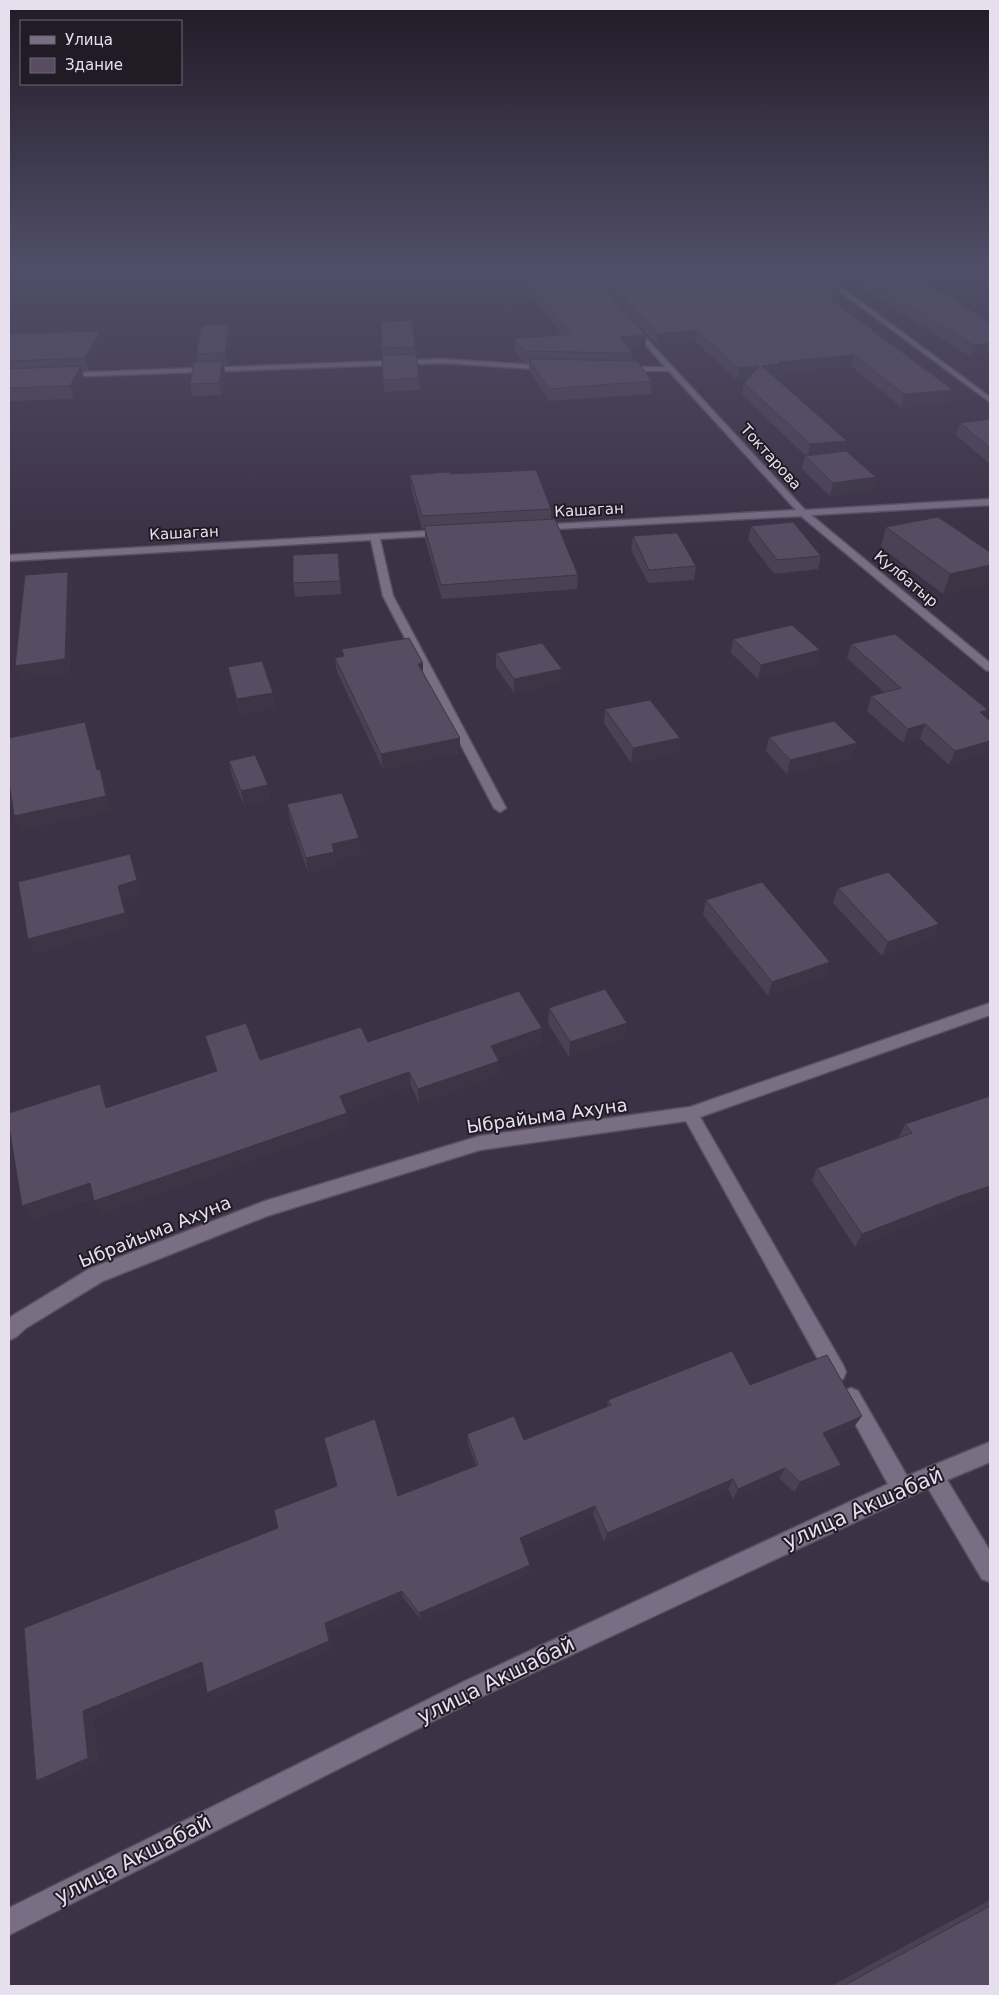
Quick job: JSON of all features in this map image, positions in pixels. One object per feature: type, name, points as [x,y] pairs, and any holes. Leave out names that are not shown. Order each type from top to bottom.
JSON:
[{"type":"street","name":"Токтарова","points":[[662,358],[802,513]]},
{"type":"street","points":[[933,358],[990,400]]},
{"type":"street","points":[[58,375],[444,361],[557,368]]},
{"type":"street","points":[[614,369],[672,369]]},
{"type":"street","name":"Кашаган","points":[[524,529],[990,502]]},
{"type":"street","name":"Кулбатыр","points":[[802,513],[990,668]]},
{"type":"street","name":"Кашаган","points":[[9,558],[455,533]]},
{"type":"street","points":[[375,537],[388,596],[500,808]]},
{"type":"street","name":"Ыбрайыма Ахуна","points":[[9,1331],[19,1322],[96,1275],[265,1208],[480,1143],[690,1114],[990,1009]]},
{"type":"street","points":[[690,1114],[902,1488]]},
{"type":"street","name":"улица Акшабай","points":[[9,1922],[473,1689],[902,1488],[990,1452]]},
{"type":"street","points":[[933,1476],[990,1571]]},
{"type":"building","points":[[9,358],[82,358],[9,361]]},
{"type":"building","points":[[382,358],[417,358],[419,378],[383,380]]},
{"type":"building","points":[[728,358],[820,358],[778,362],[781,364],[762,366],[847,441],[810,444],[744,383],[759,366],[739,368]]},
{"type":"building","points":[[858,358],[910,358],[953,390],[904,394]]},
{"type":"building","points":[[529,359],[637,361],[652,381],[549,389]]},
{"type":"building","points":[[223,361],[219,383],[190,384],[194,362]]},
{"type":"building","points":[[81,366],[70,386],[9,388],[9,369]]},
{"type":"building","points":[[990,419],[990,448],[960,423]]},
{"type":"building","points":[[846,451],[876,477],[833,483],[805,456]]},
{"type":"building","points":[[536,470],[551,509],[422,516],[410,475],[450,472],[451,474]]},
{"type":"building","points":[[938,517],[990,552],[990,565],[950,574],[886,527]]},
{"type":"building","points":[[555,519],[578,575],[441,585],[424,526]]},
{"type":"building","points":[[793,522],[821,556],[777,560],[751,526]]},
{"type":"building","points":[[677,533],[696,566],[649,570],[633,536]]},
{"type":"building","points":[[338,553],[340,581],[293,583],[293,555]]},
{"type":"building","points":[[68,572],[65,659],[15,666],[25,575]]},
{"type":"building","points":[[792,625],[820,650],[761,665],[733,639]]},
{"type":"building","points":[[895,634],[988,710],[980,712],[990,721],[990,741],[955,751],[925,724],[908,729],[871,696],[901,688],[851,644]]},
{"type":"building","points":[[409,638],[423,663],[418,664],[460,738],[381,754],[335,658],[344,656],[342,649]]},
{"type":"building","points":[[542,643],[562,669],[514,679],[496,653]]},
{"type":"building","points":[[262,661],[273,693],[237,699],[228,667]]},
{"type":"building","points":[[650,700],[680,738],[633,748],[605,709]]},
{"type":"building","points":[[834,721],[857,743],[790,760],[769,737]]},
{"type":"building","points":[[85,722],[97,770],[100,769],[106,796],[14,816],[9,781],[9,738]]},
{"type":"building","points":[[255,755],[268,785],[241,791],[229,761]]},
{"type":"building","points":[[342,793],[359,838],[332,844],[334,852],[306,858],[287,804]]},
{"type":"building","points":[[130,854],[137,880],[118,886],[125,913],[28,939],[18,882]]},
{"type":"building","points":[[888,872],[939,924],[888,942],[838,888]]},
{"type":"building","points":[[762,882],[830,962],[772,982],[706,900]]},
{"type":"building","points":[[605,989],[627,1023],[570,1042],[549,1008]]},
{"type":"building","points":[[519,991],[542,1028],[491,1046],[499,1061],[418,1089],[409,1072],[340,1096],[347,1113],[94,1201],[90,1183],[22,1206],[9,1126],[9,1113],[100,1084],[106,1108],[217,1071],[205,1036],[246,1023],[260,1060],[361,1027],[368,1042]]},
{"type":"building","points":[[990,1096],[990,1186],[862,1234],[817,1168],[912,1133],[905,1124]]},
{"type":"building","points":[[732,1351],[750,1385],[827,1355],[862,1416],[823,1433],[841,1465],[800,1482],[785,1468],[738,1489],[733,1479],[607,1533],[595,1506],[520,1538],[530,1565],[419,1613],[402,1591],[325,1623],[329,1641],[207,1693],[202,1662],[83,1711],[88,1758],[36,1781],[24,1628],[278,1528],[274,1510],[337,1486],[324,1438],[375,1419],[398,1496],[478,1465],[467,1434],[514,1416],[524,1440],[611,1405],[608,1400]]},
{"type":"building","points":[[990,1906],[990,1986],[843,1986]]}]
